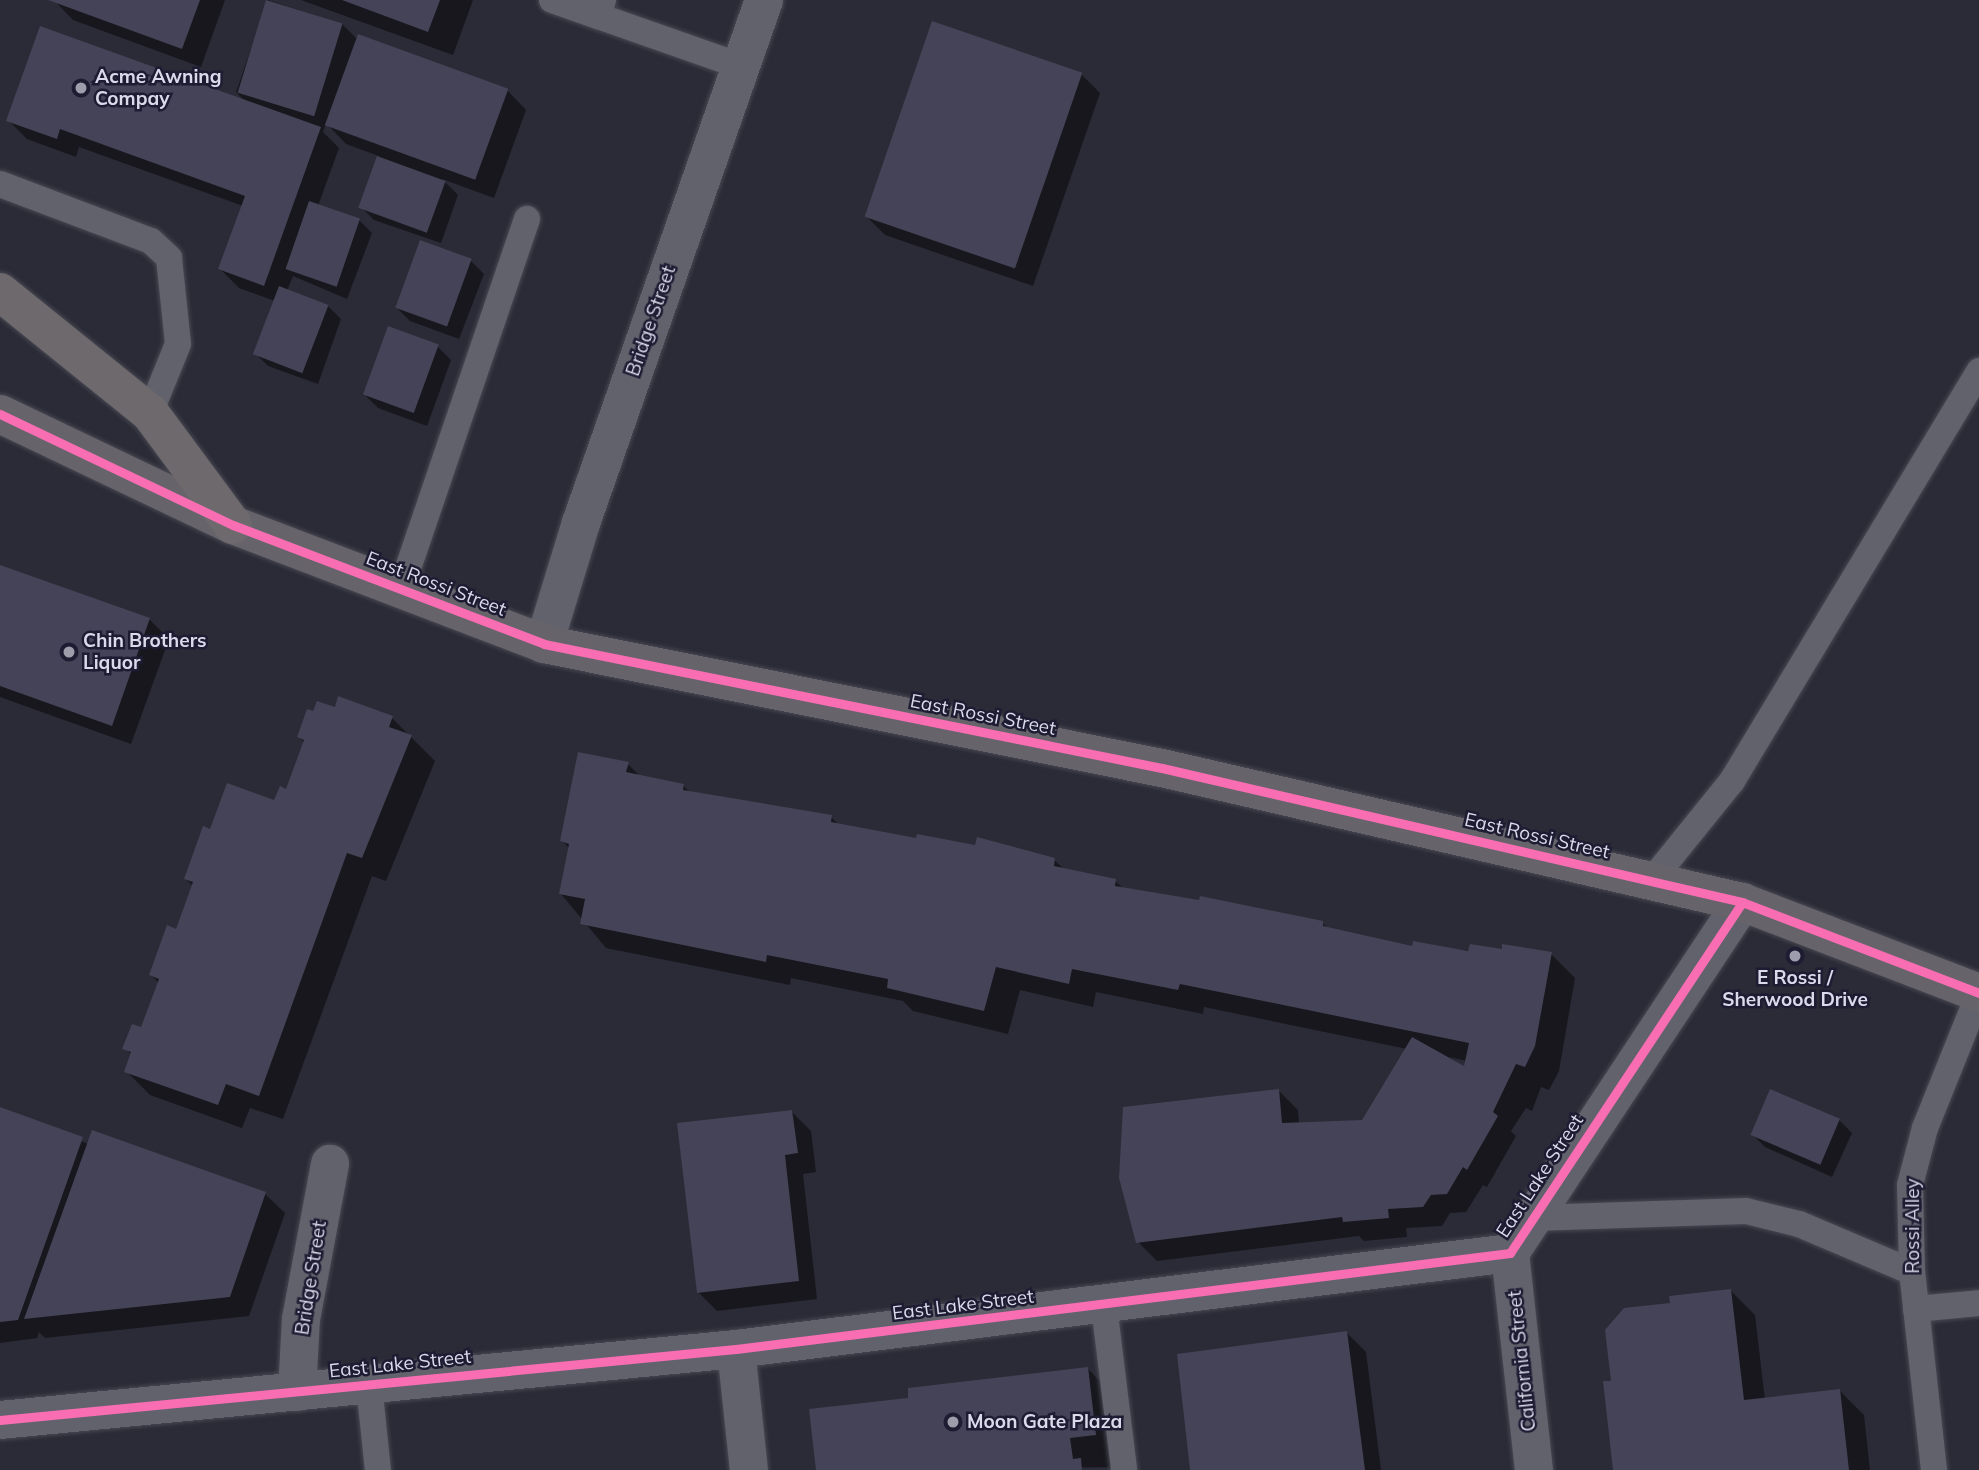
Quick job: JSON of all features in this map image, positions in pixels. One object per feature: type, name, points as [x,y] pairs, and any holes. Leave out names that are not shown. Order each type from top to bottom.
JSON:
[{"type":"main road","points":[[0,292],[150,413],[233,525]]},
{"type":"street","name":"Bridge Street","points":[[544,644],[581,523],[764,0]]},
{"type":"street","name":"East Rossi Street","points":[[0,414],[233,525],[544,644],[1162,768],[1742,902],[1979,993]]},
{"type":"street","name":"East Lake Street","points":[[0,1420],[736,1349],[1104,1306],[1510,1253],[1742,902]]},
{"type":"street","name":"Bridge Street","points":[[297,1392],[301,1319],[330,1164]]},
{"type":"street","name":"California Street","points":[[1510,1253],[1534,1470]]},
{"type":"street","points":[[736,1349],[749,1470]]},
{"type":"lane","points":[[552,0],[601,8],[741,66]]},
{"type":"lane","points":[[0,184],[151,242],[169,258],[178,344],[150,413]]},
{"type":"lane","points":[[401,589],[527,219]]},
{"type":"lane","points":[[1651,880],[1732,781],[1979,371]]},
{"type":"lane","name":"Rossi Alley","points":[[1934,1470],[1912,1272],[1910,1185],[1916,1156],[1979,993]]},
{"type":"lane","points":[[1533,1218],[1746,1211],[1798,1224],[1912,1272]]},
{"type":"lane","points":[[1916,1309],[1979,1303]]},
{"type":"lane","points":[[1104,1306],[1124,1470]]},
{"type":"lane","points":[[369,1385],[378,1470]]},
{"type":"building","points":[[48,0],[200,0],[182,49]]},
{"type":"building","points":[[266,0],[343,23],[314,116],[238,93]]},
{"type":"building","points":[[342,0],[440,0],[428,32]]},
{"type":"building","points":[[932,21],[1082,73],[1015,268],[865,217]]},
{"type":"building","points":[[40,26],[321,127],[264,286],[218,269],[245,196],[60,129],[57,139],[6,121]]},
{"type":"building","points":[[358,34],[508,89],[475,180],[325,125]]},
{"type":"building","points":[[377,156],[446,181],[427,233],[358,208]]},
{"type":"building","points":[[309,201],[360,219],[337,287],[286,269]]},
{"type":"building","points":[[420,240],[472,259],[447,326],[395,308]]},
{"type":"building","points":[[279,286],[328,305],[302,373],[253,354]]},
{"type":"building","points":[[388,326],[439,344],[414,413],[363,395]]},
{"type":"building","name":"Chin Brothers Liquor","points":[[0,565],[150,618],[112,726],[0,686]]},
{"type":"building","points":[[338,696],[393,716],[389,727],[412,735],[362,858],[347,853],[259,1096],[226,1084],[218,1105],[124,1072],[131,1052],[122,1049],[132,1024],[141,1027],[159,979],[149,975],[167,925],[176,929],[193,882],[184,879],[203,826],[210,829],[227,783],[274,800],[280,786],[286,789],[304,740],[297,737],[307,709],[313,711],[317,701],[335,707]]},
{"type":"building","points":[[578,752],[629,762],[626,772],[684,784],[683,790],[832,815],[831,822],[916,838],[917,834],[975,845],[977,837],[1055,858],[1054,866],[1116,879],[1115,886],[1199,900],[1200,896],[1323,921],[1323,926],[1412,946],[1413,941],[1468,951],[1470,944],[1502,949],[1502,944],[1552,952],[1535,1046],[1525,1067],[1516,1064],[1493,1112],[1498,1116],[1467,1170],[1463,1167],[1447,1194],[1431,1195],[1423,1207],[1388,1209],[1389,1218],[1343,1222],[1342,1217],[1136,1243],[1119,1178],[1123,1107],[1279,1089],[1282,1123],[1362,1120],[1412,1037],[1464,1066],[1469,1043],[1180,984],[1178,990],[1072,969],[1069,984],[996,967],[984,1011],[887,988],[888,979],[767,955],[766,962],[580,924],[585,899],[559,894],[569,844],[560,841]]},
{"type":"building","points":[[1770,1089],[1840,1119],[1820,1165],[1750,1135]]},
{"type":"building","points":[[0,1107],[83,1137],[18,1320],[0,1322]]},
{"type":"building","points":[[792,1110],[798,1153],[785,1155],[799,1281],[697,1293],[677,1123]]},
{"type":"building","points":[[92,1130],[266,1192],[230,1297],[24,1319]]},
{"type":"building","points":[[1731,1289],[1744,1400],[1840,1389],[1849,1470],[1613,1470],[1603,1381],[1611,1381],[1605,1330],[1624,1308],[1670,1303],[1669,1296]]},
{"type":"building","points":[[1347,1331],[1365,1470],[1190,1470],[1177,1354]]},
{"type":"building","name":"Moon Gate Plaza","points":[[1088,1367],[1096,1435],[1070,1438],[1073,1459],[1081,1458],[1082,1470],[816,1470],[809,1409],[908,1398],[908,1388]]},
{"type":"cycle path","points":[[0,414],[233,525],[544,644],[1162,768],[1742,902],[1979,993]]},
{"type":"cycle path","points":[[0,1420],[736,1349],[1510,1253],[1742,902]]},
{"type":"place","name":"Acme Awning Compay","points":[[81,88]]},
{"type":"place","name":"Chin Brothers Liquor","points":[[69,652]]},
{"type":"place","name":"E Rossi / Sherwood Drive","points":[[1795,956]]},
{"type":"place","name":"Moon Gate Plaza","points":[[953,1422]]}]
